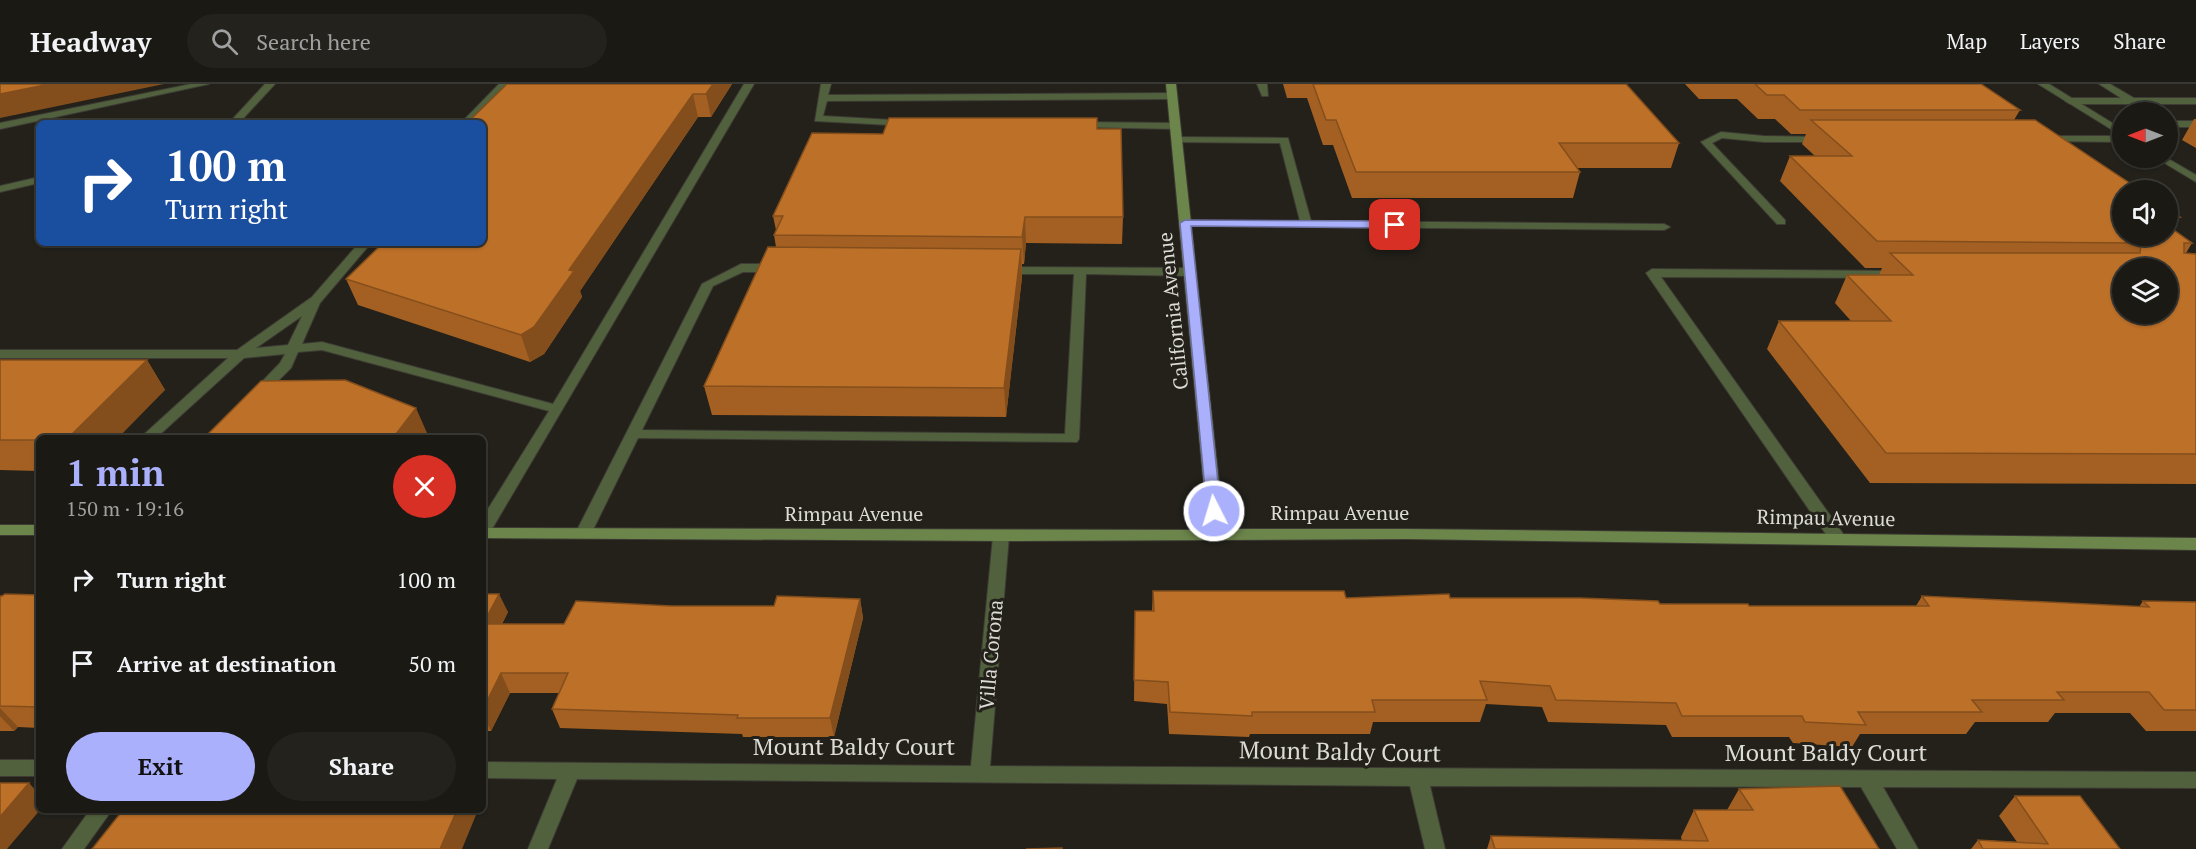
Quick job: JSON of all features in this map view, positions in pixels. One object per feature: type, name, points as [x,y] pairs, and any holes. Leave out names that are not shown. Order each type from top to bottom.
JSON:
[{"type":"main road","name":"California Avenue","points":[[1171,90],[1216,534]]},
{"type":"main road","points":[[0,530],[36,530]]},
{"type":"main road","name":"Rimpau Avenue","points":[[486,532],[1001,536],[1407,534],[2196,544]]},
{"type":"street","points":[[0,126],[204,84]]},
{"type":"street","points":[[237,120],[270,84]]},
{"type":"street","points":[[469,120],[504,84]]},
{"type":"street","points":[[486,527],[749,84]]},
{"type":"street","points":[[826,84],[818,118],[919,124]]},
{"type":"street","points":[[1262,84],[1265,94]]},
{"type":"street","points":[[2043,84],[2112,127]]},
{"type":"street","points":[[2104,84],[2132,101]]},
{"type":"street","points":[[823,98],[1171,90]]},
{"type":"street","points":[[2070,100],[2196,101]]},
{"type":"street","points":[[2178,124],[2196,124]]},
{"type":"street","points":[[1070,125],[1175,126]]},
{"type":"street","points":[[1781,222],[1706,142],[1721,135],[1764,139],[1834,139]]},
{"type":"street","points":[[2061,152],[2036,137],[2112,139]]},
{"type":"street","points":[[1176,140],[1284,140],[1306,224]]},
{"type":"street","points":[[2177,168],[2196,180]]},
{"type":"street","points":[[0,189],[36,181]]},
{"type":"street","points":[[1185,223],[1664,227]]},
{"type":"street","points":[[150,435],[240,354],[316,300],[362,246]]},
{"type":"street","points":[[583,534],[708,284],[741,268],[788,268]]},
{"type":"street","points":[[987,270],[1190,272]]},
{"type":"street","points":[[633,434],[1072,439],[1080,271]]},
{"type":"street","points":[[1838,539],[1653,273],[1911,274]]},
{"type":"street","points":[[246,406],[286,365],[316,300]]},
{"type":"street","points":[[0,354],[240,354],[322,346],[556,409]]},
{"type":"street","name":"Villa Corona","points":[[980,774],[1001,536]]},
{"type":"street","points":[[0,768],[36,768]]},
{"type":"street","name":"Mount Baldy Court","points":[[486,770],[1418,778],[2196,780]]},
{"type":"street","points":[[538,849],[571,770]]},
{"type":"street","points":[[1418,778],[1436,849]]},
{"type":"street","points":[[1866,779],[1908,849]]},
{"type":"street","points":[[72,849],[100,813]]},
{"type":"building","points":[[0,84],[50,84],[0,94]]},
{"type":"building","points":[[507,84],[713,84],[706,94],[693,94],[569,270],[574,271],[534,327],[521,335],[346,279],[380,246],[486,246],[486,120],[470,120]]},
{"type":"building","points":[[1313,84],[1626,84],[1679,143],[1559,143],[1580,172],[1356,172],[1336,120],[1326,120]]},
{"type":"building","points":[[1755,84],[1981,84],[2020,110],[1800,110],[1784,95],[1767,95]]},
{"type":"building","points":[[889,118],[1097,118],[1097,129],[1121,129],[1123,217],[1025,217],[1022,237],[774,235],[783,216],[773,216],[812,133],[883,134]]},
{"type":"building","points":[[1811,120],[2035,120],[2125,180],[2112,180],[2112,243],[1877,241],[1790,156],[1852,156]]},
{"type":"building","points":[[2178,233],[2192,243],[2184,243],[2184,253],[2196,254],[2196,454],[1886,453],[1779,321],[1891,321],[1847,275],[1913,275],[1890,253],[2140,253],[2141,246],[2178,246]]},
{"type":"building","points":[[768,247],[1021,249],[1004,388],[704,386]]},
{"type":"building","points":[[0,360],[147,360],[71,435],[36,435],[36,440],[0,440]]},
{"type":"building","points":[[345,380],[416,408],[395,435],[207,435],[261,381]]},
{"type":"building","points":[[1153,591],[1344,591],[1346,598],[1449,594],[1450,598],[1580,598],[1658,601],[1660,604],[1748,604],[1749,606],[1929,606],[1922,596],[2149,607],[2143,601],[2196,602],[2196,710],[2164,710],[2149,692],[2057,692],[2064,700],[1972,700],[1982,712],[1858,712],[1866,725],[1805,722],[1802,716],[1682,716],[1676,703],[1556,700],[1550,686],[1480,681],[1487,700],[1372,700],[1375,712],[1252,712],[1252,716],[1170,712],[1168,682],[1134,680],[1135,611],[1154,611]]},
{"type":"building","points":[[5,594],[36,595],[36,707],[0,706],[0,596]]},
{"type":"building","points":[[486,594],[499,594],[486,618]]},
{"type":"building","points":[[777,596],[860,599],[830,718],[737,718],[738,715],[552,709],[568,673],[501,673],[486,703],[486,624],[564,624],[576,601],[671,606],[774,606]]},
{"type":"building","points":[[0,783],[29,783],[0,817]]},
{"type":"building","points":[[1840,786],[1879,849],[1495,849],[1491,836],[1708,841],[1694,810],[1753,810],[1739,789]]},
{"type":"building","points":[[2015,796],[2080,796],[2120,849],[1983,849],[1978,840],[2048,844]]},
{"type":"building","points":[[121,813],[456,813],[440,849],[92,849]]},
{"type":"route","points":[[1214,511],[1185,223],[1395,225]]}]
